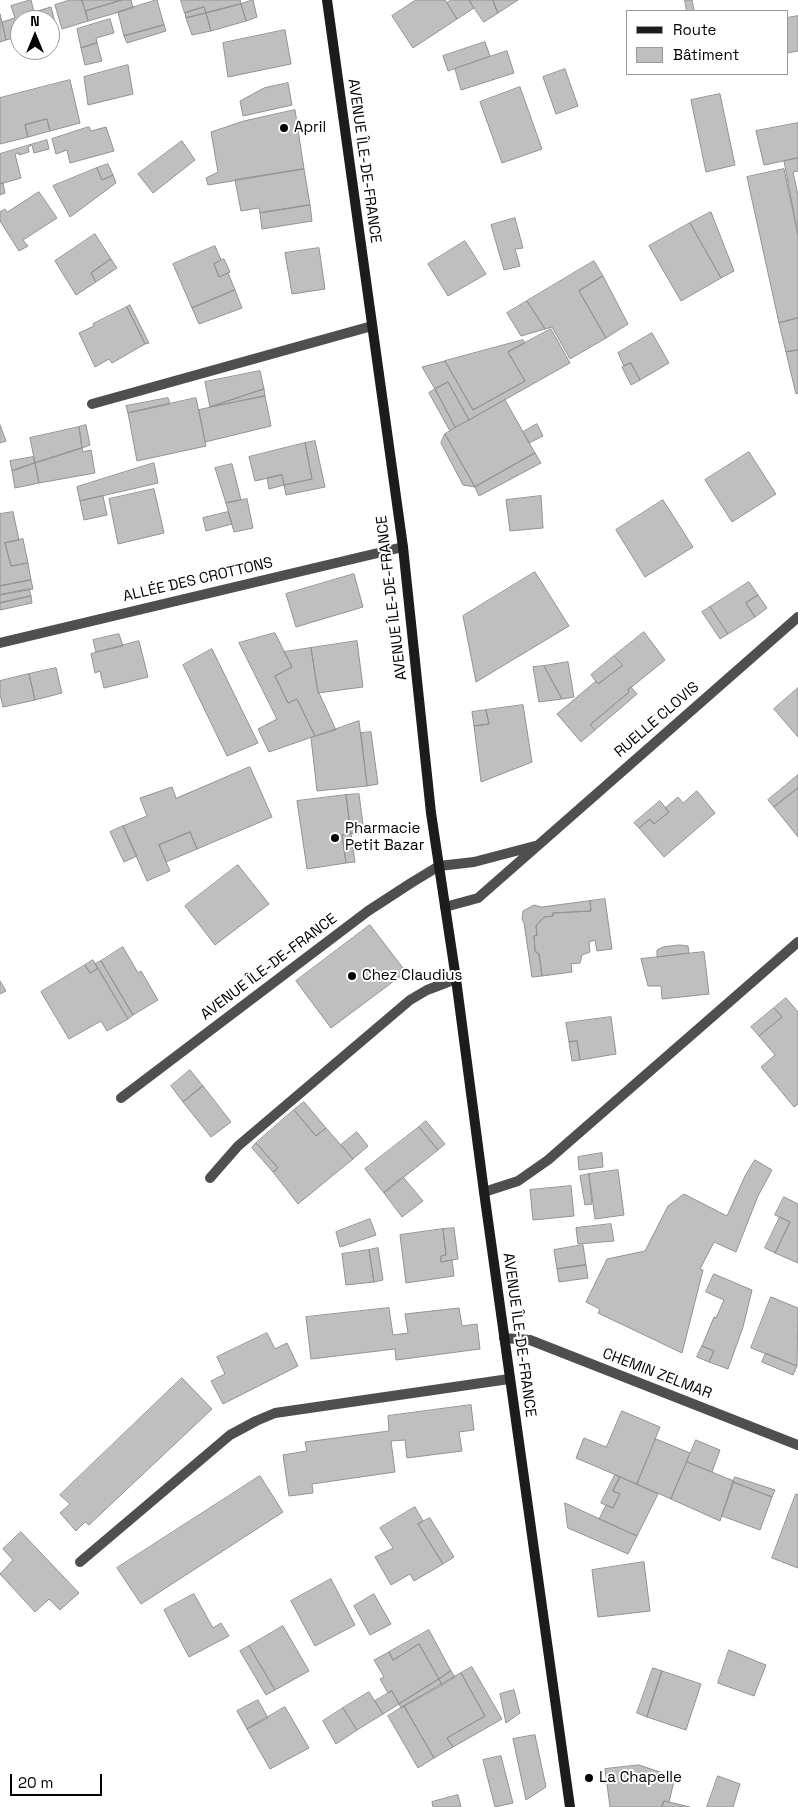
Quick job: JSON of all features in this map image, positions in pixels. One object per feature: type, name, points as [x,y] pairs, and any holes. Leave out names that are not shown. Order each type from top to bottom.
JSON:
[{"type":"street","name":"AVENUE ÎLE-DE-FRANCE","points":[[327,0],[403,547],[431,813],[456,979],[509,1379],[570,1807]]},
{"type":"street","points":[[92,404],[372,326]]},
{"type":"street","name":"ALLÉE DES CROTTONS","points":[[0,643],[403,547]]},
{"type":"street","name":"RUELLE CLOVIS","points":[[445,907],[478,898],[798,617]]},
{"type":"street","name":"RUELLE CLOVIS","points":[[439,866],[474,862],[536,846]]},
{"type":"street","name":"AVENUE ÎLE-DE-FRANCE","points":[[121,1098],[368,911],[439,866]]},
{"type":"street","points":[[484,1192],[518,1181],[548,1160],[798,942]]},
{"type":"street","points":[[210,1178],[238,1146],[410,1000],[427,990],[456,979]]},
{"type":"street","name":"CHEMIN ZELMAR","points":[[504,1338],[530,1340],[798,1445]]},
{"type":"street","points":[[80,1562],[230,1435],[256,1421],[275,1413],[509,1379]]},
{"type":"building","points":[[31,0],[34,10],[12,10],[11,6]]},
{"type":"building","points":[[70,0],[82,0],[88,21],[62,29],[60,10],[56,10],[55,5]]},
{"type":"building","points":[[82,0],[122,0],[86,11]]},
{"type":"building","points":[[122,0],[131,0],[133,8],[88,21],[86,11]]},
{"type":"building","points":[[157,0],[164,25],[124,36],[118,12]]},
{"type":"building","points":[[181,0],[240,0],[241,4],[206,13],[204,7],[185,13]]},
{"type":"building","points":[[253,0],[257,17],[246,21],[241,4]]},
{"type":"building","points":[[416,0],[445,0],[457,19],[413,48],[392,16]]},
{"type":"building","points":[[451,0],[469,0],[474,8],[457,19],[447,3]]},
{"type":"building","points":[[469,0],[493,0],[498,13],[484,22]]},
{"type":"building","points":[[493,0],[518,0],[498,13]]},
{"type":"building","points":[[685,0],[692,0],[694,10],[687,10]]},
{"type":"building","points":[[241,4],[246,21],[211,31],[206,13]]},
{"type":"building","points":[[51,7],[52,10],[41,10]]},
{"type":"building","points":[[204,7],[206,13],[186,18],[185,13]]},
{"type":"building","points":[[206,13],[211,31],[192,35],[186,18]]},
{"type":"building","points":[[0,14],[6,40],[0,42]]},
{"type":"building","points":[[798,16],[798,51],[788,53],[788,18]]},
{"type":"building","points":[[110,19],[114,33],[96,38],[97,43],[81,48],[77,29]]},
{"type":"building","points":[[10,20],[10,39],[6,40],[2,22]]},
{"type":"building","points":[[164,25],[166,31],[127,43],[124,36]]},
{"type":"building","points":[[285,30],[291,64],[228,77],[223,43]]},
{"type":"building","points":[[485,42],[490,56],[448,71],[443,56]]},
{"type":"building","points":[[97,43],[102,61],[85,65],[81,48]]},
{"type":"building","points":[[507,51],[514,73],[461,90],[455,69]]},
{"type":"building","points":[[128,65],[133,94],[88,105],[84,77]]},
{"type":"building","points":[[565,69],[578,106],[556,114],[543,77]]},
{"type":"building","points":[[70,80],[80,123],[50,131],[47,119],[25,125],[28,137],[0,144],[0,98]]},
{"type":"building","points":[[288,83],[292,105],[243,116],[240,101],[264,88]]},
{"type":"building","points":[[520,87],[542,149],[502,163],[480,102]]},
{"type":"building","points":[[720,94],[735,165],[706,172],[691,100]]},
{"type":"building","points":[[295,110],[304,169],[208,185],[206,178],[218,172],[211,132],[244,121]]},
{"type":"building","points":[[47,119],[50,131],[28,137],[25,125]]},
{"type":"building","points":[[798,123],[798,158],[764,165],[756,131]]},
{"type":"building","points":[[89,127],[91,131],[106,127],[114,151],[70,163],[67,150],[56,154],[52,139]]},
{"type":"building","points":[[47,140],[49,149],[34,153],[32,145],[28,147],[29,152],[19,155],[19,153],[15,154],[21,178],[0,184],[0,154]]},
{"type":"building","points":[[182,141],[195,160],[153,193],[138,174]]},
{"type":"building","points":[[798,158],[798,171],[793,172],[798,195],[798,235],[784,161]]},
{"type":"building","points":[[108,164],[113,175],[102,180],[97,168]]},
{"type":"building","points":[[97,168],[102,180],[113,175],[116,183],[70,217],[53,186]]},
{"type":"building","points":[[304,169],[310,205],[260,213],[259,208],[241,211],[235,180]]},
{"type":"building","points":[[784,169],[798,235],[798,318],[779,323],[747,177]]},
{"type":"building","points":[[3,183],[5,193],[0,195],[0,184]]},
{"type":"building","points":[[39,192],[57,218],[23,240],[28,246],[19,251],[0,221],[0,212],[5,209],[7,212]]},
{"type":"building","points":[[310,205],[312,221],[262,229],[260,213]]},
{"type":"building","points":[[711,212],[734,271],[721,278],[690,223]]},
{"type":"building","points":[[515,218],[523,248],[515,249],[520,266],[504,270],[491,225]]},
{"type":"building","points":[[690,223],[721,278],[681,301],[649,246]]},
{"type":"building","points":[[95,234],[111,259],[91,273],[96,282],[76,295],[55,261]]},
{"type":"building","points":[[465,241],[486,274],[448,296],[428,264]]},
{"type":"building","points":[[215,246],[221,260],[214,264],[219,277],[228,273],[235,290],[192,308],[173,264]]},
{"type":"building","points":[[319,248],[325,289],[292,294],[285,253]]},
{"type":"building","points":[[111,259],[117,268],[96,282],[91,273]]},
{"type":"building","points":[[224,259],[230,272],[219,277],[214,264]]},
{"type":"building","points":[[594,261],[603,276],[579,291],[606,338],[570,359],[552,327],[545,329],[527,301]]},
{"type":"building","points":[[603,276],[628,324],[606,338],[579,291]]},
{"type":"building","points":[[235,290],[242,308],[199,324],[192,308]]},
{"type":"building","points":[[527,301],[545,329],[521,336],[507,313]]},
{"type":"building","points":[[130,305],[149,343],[145,344],[127,307]]},
{"type":"building","points":[[127,307],[145,344],[112,363],[109,359],[95,367],[79,333]]},
{"type":"building","points":[[798,318],[798,350],[786,352],[779,323]]},
{"type":"building","points":[[551,329],[570,363],[469,420],[448,382],[435,389],[422,367],[445,361],[473,410],[525,381],[508,352]]},
{"type":"building","points":[[652,333],[669,363],[640,380],[631,363],[624,366],[618,353]]},
{"type":"building","points":[[523,340],[525,343],[508,352],[525,381],[473,410],[445,361]]},
{"type":"building","points":[[798,350],[798,393],[796,394],[786,352]]},
{"type":"building","points":[[631,363],[640,380],[631,385],[622,367]]},
{"type":"building","points":[[260,371],[264,389],[210,407],[205,382]]},
{"type":"building","points":[[448,382],[469,420],[455,427],[435,389]]},
{"type":"building","points":[[264,389],[265,396],[210,407]]},
{"type":"building","points":[[435,389],[455,427],[450,431],[429,393]]},
{"type":"building","points":[[265,396],[271,426],[205,442],[199,410]]},
{"type":"building","points":[[168,398],[170,404],[128,413],[126,406]]},
{"type":"building","points":[[196,398],[206,446],[137,461],[128,413]]},
{"type":"building","points":[[505,400],[535,453],[475,487],[445,434]]},
{"type":"building","points":[[537,424],[543,436],[529,443],[523,432]]},
{"type":"building","points":[[0,425],[6,441],[0,443]]},
{"type":"building","points":[[86,425],[90,445],[82,448],[79,427]]},
{"type":"building","points":[[79,427],[82,448],[35,463],[30,438]]},
{"type":"building","points":[[445,434],[475,487],[463,485],[441,443]]},
{"type":"building","points":[[315,441],[325,487],[286,495],[284,485],[312,479],[305,443]]},
{"type":"building","points":[[305,443],[312,479],[284,485],[282,475],[255,481],[249,457]]},
{"type":"building","points":[[82,448],[83,452],[91,450],[95,473],[39,483],[35,463]]},
{"type":"building","points":[[749,452],[776,494],[732,522],[705,480]]},
{"type":"building","points":[[535,453],[541,463],[479,496],[475,487]]},
{"type":"building","points":[[33,457],[35,463],[12,471],[10,461]]},
{"type":"building","points":[[35,463],[39,483],[15,488],[12,471]]},
{"type":"building","points":[[154,463],[158,483],[80,501],[77,487]]},
{"type":"building","points":[[232,464],[241,500],[226,503],[215,468]]},
{"type":"building","points":[[282,475],[284,485],[269,489],[267,478]]},
{"type":"building","points":[[154,489],[164,533],[118,544],[109,499]]},
{"type":"building","points":[[103,496],[107,515],[84,520],[80,501]]},
{"type":"building","points":[[541,496],[543,528],[510,531],[506,500]]},
{"type":"building","points":[[247,499],[253,528],[234,532],[226,503]]},
{"type":"building","points":[[663,500],[693,547],[645,577],[616,530]]},
{"type":"building","points":[[13,512],[19,540],[5,543],[11,566],[28,563],[31,580],[0,586],[0,514]]},
{"type":"building","points":[[228,512],[232,524],[206,531],[203,518]]},
{"type":"building","points":[[23,539],[28,563],[11,566],[5,543]]},
{"type":"building","points":[[535,572],[569,626],[476,682],[463,616]]},
{"type":"building","points":[[354,574],[363,607],[296,627],[286,594]]},
{"type":"building","points":[[31,580],[33,589],[0,595],[0,586]]},
{"type":"building","points":[[749,582],[758,595],[746,603],[755,617],[728,634],[710,607]]},
{"type":"building","points":[[29,589],[31,596],[0,603],[0,595]]},
{"type":"building","points":[[758,595],[767,608],[755,617],[746,603]]},
{"type":"building","points":[[31,596],[32,603],[0,610],[0,603]]},
{"type":"building","points":[[710,607],[728,634],[720,639],[702,612]]},
{"type":"building","points":[[644,632],[665,660],[628,690],[629,692],[590,725],[595,730],[581,742],[557,714],[596,681],[598,684],[623,665],[614,656]]},
{"type":"building","points":[[275,633],[292,667],[275,676],[288,703],[297,699],[315,736],[269,752],[258,729],[277,719],[239,643]]},
{"type":"building","points":[[119,634],[123,646],[96,652],[93,640]]},
{"type":"building","points":[[139,641],[148,677],[104,688],[100,671],[95,673],[91,654]]},
{"type":"building","points":[[357,641],[363,687],[318,693],[311,648]]},
{"type":"building","points":[[311,648],[318,693],[336,730],[315,736],[297,699],[288,703],[275,676],[292,667],[284,652]]},
{"type":"building","points":[[212,649],[258,743],[227,756],[183,665]]},
{"type":"building","points":[[614,656],[623,665],[598,684],[591,675]]},
{"type":"building","points":[[568,662],[574,697],[562,699],[544,666]]},
{"type":"building","points":[[544,666],[562,699],[539,702],[533,667]]},
{"type":"building","points":[[56,668],[62,693],[35,700],[29,674]]},
{"type":"building","points":[[29,674],[35,700],[3,707],[0,681]]},
{"type":"building","points":[[631,687],[637,694],[595,730],[590,725],[629,692],[628,690]]},
{"type":"building","points":[[798,688],[798,737],[774,709]]},
{"type":"building","points":[[523,705],[532,762],[481,782],[474,726],[489,724],[486,710]]},
{"type":"building","points":[[486,710],[489,724],[474,726],[472,712]]},
{"type":"building","points":[[359,721],[367,786],[317,791],[311,738]]},
{"type":"building","points":[[371,732],[378,784],[367,786],[361,733]]},
{"type":"building","points":[[250,767],[272,817],[197,849],[190,832],[159,845],[170,871],[147,881],[123,826],[147,816],[140,798],[172,787],[176,798]]},
{"type":"building","points":[[798,775],[798,788],[774,807],[768,800]]},
{"type":"building","points":[[798,788],[798,837],[774,807]]},
{"type":"building","points":[[697,791],[715,813],[664,857],[639,828],[650,819],[654,824],[669,812],[665,808],[678,797],[683,803]]},
{"type":"building","points":[[359,794],[364,832],[351,834],[346,795]]},
{"type":"building","points":[[346,795],[351,834],[342,835],[346,863],[307,869],[297,801]]},
{"type":"building","points":[[660,801],[669,812],[654,824],[650,819],[639,828],[634,823]]},
{"type":"building","points":[[123,826],[137,856],[124,862],[110,832]]},
{"type":"building","points":[[190,832],[197,849],[166,862],[159,845]]},
{"type":"building","points":[[351,834],[355,862],[346,863],[342,835]]},
{"type":"building","points":[[238,865],[269,904],[215,945],[185,906]]},
{"type":"building","points":[[605,899],[612,949],[597,951],[595,940],[589,942],[590,952],[582,955],[580,963],[571,964],[572,972],[542,976],[539,954],[535,951],[534,936],[537,935],[536,926],[544,917],[553,916],[553,913],[591,911],[590,901]]},
{"type":"building","points":[[590,901],[591,911],[553,913],[553,916],[544,917],[536,926],[537,935],[534,936],[535,951],[539,954],[542,976],[532,977],[522,919],[523,911],[534,905],[541,907]]},
{"type":"building","points":[[370,925],[406,972],[331,1028],[296,981]]},
{"type":"building","points":[[688,946],[689,953],[657,957],[657,950],[663,947]]},
{"type":"building","points":[[123,947],[138,973],[141,971],[158,1000],[133,1015],[101,961]]},
{"type":"building","points":[[704,952],[709,994],[662,999],[661,986],[648,986],[641,959]]},
{"type":"building","points":[[93,960],[98,968],[90,973],[85,965]]},
{"type":"building","points":[[101,961],[133,1015],[128,1019],[95,964]]},
{"type":"building","points":[[85,965],[90,973],[98,968],[128,1019],[107,1031],[101,1021],[69,1039],[41,992]]},
{"type":"building","points":[[0,981],[6,991],[0,994]]},
{"type":"building","points":[[786,998],[798,1012],[798,1104],[794,1107],[761,1067],[775,1055],[759,1036],[782,1017],[774,1008]]},
{"type":"building","points":[[774,1008],[782,1017],[759,1036],[751,1027]]},
{"type":"building","points":[[611,1017],[616,1054],[580,1060],[577,1041],[569,1042],[566,1023]]},
{"type":"building","points":[[577,1041],[580,1060],[572,1061],[569,1042]]},
{"type":"building","points":[[190,1070],[203,1086],[183,1102],[171,1086]]},
{"type":"building","points":[[203,1086],[231,1122],[211,1137],[183,1102]]},
{"type":"building","points":[[304,1102],[326,1128],[316,1136],[294,1110]]},
{"type":"building","points":[[294,1110],[316,1136],[326,1128],[353,1159],[298,1204],[273,1172],[278,1168],[256,1143]]},
{"type":"building","points":[[426,1121],[445,1144],[438,1150],[419,1127]]},
{"type":"building","points":[[419,1127],[438,1150],[384,1193],[365,1169]]},
{"type":"building","points":[[357,1132],[368,1146],[353,1159],[341,1145]]},
{"type":"building","points":[[256,1143],[278,1168],[273,1172],[252,1148]]},
{"type":"building","points":[[602,1153],[603,1167],[579,1170],[578,1157]]},
{"type":"building","points":[[755,1160],[772,1170],[758,1196],[736,1252],[714,1242],[700,1269],[703,1270],[682,1353],[598,1313],[600,1309],[586,1302],[607,1259],[645,1251],[668,1206],[684,1194],[727,1216],[745,1176]]},
{"type":"building","points":[[618,1170],[624,1215],[595,1219],[589,1174]]},
{"type":"building","points":[[589,1174],[592,1204],[585,1205],[580,1176]]},
{"type":"building","points":[[403,1177],[423,1201],[402,1217],[384,1193]]},
{"type":"building","points":[[571,1186],[574,1216],[533,1220],[530,1190]]},
{"type":"building","points":[[784,1197],[798,1204],[798,1263],[775,1253],[790,1222],[775,1215]]},
{"type":"building","points":[[780,1217],[790,1222],[775,1253],[765,1248]]},
{"type":"building","points":[[370,1219],[376,1235],[340,1247],[336,1232]]},
{"type":"building","points":[[611,1224],[614,1241],[578,1244],[576,1228]]},
{"type":"building","points":[[454,1228],[458,1259],[441,1262],[441,1256],[446,1255],[443,1229]]},
{"type":"building","points":[[443,1229],[446,1255],[441,1256],[441,1262],[452,1260],[454,1276],[406,1283],[400,1235]]},
{"type":"building","points":[[583,1245],[586,1265],[557,1269],[554,1250]]},
{"type":"building","points":[[378,1248],[383,1280],[374,1282],[369,1250]]},
{"type":"building","points":[[369,1250],[374,1282],[346,1285],[342,1254]]},
{"type":"building","points":[[586,1265],[588,1278],[559,1282],[557,1269]]},
{"type":"building","points":[[714,1274],[752,1290],[743,1327],[728,1369],[709,1362],[714,1351],[702,1346],[714,1317],[716,1318],[724,1300],[706,1292]]},
{"type":"building","points":[[771,1297],[798,1308],[797,1366],[751,1348]]},
{"type":"building","points":[[389,1308],[393,1335],[408,1333],[405,1314],[459,1308],[462,1326],[477,1324],[480,1349],[396,1360],[395,1349],[311,1359],[306,1317]]},
{"type":"building","points":[[267,1333],[275,1349],[287,1343],[298,1366],[223,1404],[211,1381],[225,1374],[217,1357]]},
{"type":"building","points":[[702,1346],[714,1351],[709,1362],[697,1357]]},
{"type":"building","points":[[766,1353],[797,1366],[793,1375],[762,1362]]},
{"type":"building","points":[[182,1378],[212,1409],[89,1525],[85,1522],[76,1531],[60,1513],[70,1504],[60,1495]]},
{"type":"building","points":[[471,1405],[474,1430],[459,1432],[462,1451],[407,1458],[405,1440],[391,1441],[395,1472],[312,1484],[313,1493],[289,1496],[283,1455],[307,1451],[305,1442],[389,1431],[388,1416]]},
{"type":"building","points":[[622,1411],[660,1427],[637,1484],[576,1458],[584,1438],[606,1447]]},
{"type":"building","points":[[656,1439],[690,1453],[671,1499],[637,1484]]},
{"type":"building","points":[[696,1440],[720,1450],[712,1472],[687,1462]]},
{"type":"building","points":[[687,1462],[734,1481],[720,1521],[671,1499]]},
{"type":"building","points":[[615,1475],[620,1477],[613,1491],[620,1494],[613,1508],[601,1503]]},
{"type":"building","points":[[260,1476],[283,1512],[141,1604],[117,1568]]},
{"type":"building","points":[[620,1477],[658,1494],[637,1536],[599,1519],[606,1505],[613,1508],[620,1494],[613,1491]]},
{"type":"building","points":[[735,1477],[775,1490],[772,1497],[733,1482]]},
{"type":"building","points":[[733,1482],[772,1497],[760,1530],[722,1516]]},
{"type":"building","points":[[796,1494],[798,1495],[798,1568],[772,1558]]},
{"type":"building","points":[[565,1503],[637,1536],[628,1554],[568,1528]]},
{"type":"building","points":[[415,1507],[423,1521],[418,1524],[443,1564],[414,1581],[410,1574],[391,1585],[375,1557],[393,1548],[380,1528]]},
{"type":"building","points":[[430,1518],[454,1557],[443,1564],[418,1524]]},
{"type":"building","points":[[21,1532],[79,1593],[60,1610],[49,1599],[35,1612],[0,1574],[13,1560],[3,1549]]},
{"type":"building","points":[[644,1562],[650,1611],[598,1617],[592,1570]]},
{"type":"building","points":[[331,1579],[355,1625],[315,1646],[291,1601]]},
{"type":"building","points":[[194,1594],[213,1628],[221,1623],[229,1636],[189,1657],[164,1610]]},
{"type":"building","points":[[374,1594],[391,1624],[370,1635],[354,1606]]},
{"type":"building","points":[[283,1626],[309,1671],[275,1690],[249,1646]]},
{"type":"building","points":[[429,1630],[451,1671],[439,1679],[419,1644],[393,1660],[389,1652]]},
{"type":"building","points":[[419,1644],[439,1679],[399,1704],[392,1691],[388,1693],[380,1679],[384,1677],[374,1660],[389,1652],[393,1660]]},
{"type":"building","points":[[249,1646],[275,1690],[266,1695],[240,1651]]},
{"type":"building","points":[[729,1650],[766,1665],[754,1696],[718,1683]]},
{"type":"building","points":[[472,1667],[502,1719],[453,1747],[447,1738],[485,1716],[461,1673]]},
{"type":"building","points":[[653,1668],[662,1671],[647,1717],[637,1713]]},
{"type":"building","points":[[451,1671],[455,1677],[442,1685],[439,1679]]},
{"type":"building","points":[[662,1671],[701,1684],[686,1730],[647,1717]]},
{"type":"building","points":[[461,1673],[485,1716],[447,1738],[453,1747],[434,1758],[404,1706]]},
{"type":"building","points":[[439,1679],[442,1685],[401,1708],[399,1704]]},
{"type":"building","points":[[514,1690],[520,1713],[506,1723],[500,1694]]},
{"type":"building","points":[[392,1691],[399,1704],[383,1714],[375,1701]]},
{"type":"building","points":[[369,1692],[383,1714],[357,1730],[343,1708]]},
{"type":"building","points":[[258,1700],[268,1718],[247,1729],[237,1711]]},
{"type":"building","points":[[404,1706],[434,1758],[418,1768],[388,1716]]},
{"type":"building","points":[[285,1707],[309,1748],[270,1769],[247,1729]]},
{"type":"building","points":[[343,1708],[357,1730],[336,1744],[323,1721]]},
{"type":"building","points":[[535,1735],[546,1787],[526,1800],[513,1739]]},
{"type":"building","points":[[501,1756],[513,1803],[495,1807],[483,1760]]},
{"type":"building","points":[[639,1765],[675,1777],[669,1802],[664,1801],[662,1807],[610,1807],[605,1769]]},
{"type":"building","points":[[718,1776],[740,1784],[733,1807],[707,1807]]},
{"type":"building","points":[[458,1795],[461,1807],[433,1807],[432,1802]]},
{"type":"building","points":[[664,1801],[669,1802],[690,1807],[662,1807]]},
{"type":"place","name":"April","points":[[284,128]]},
{"type":"place","name":"Pharmacie Petit Bazar","points":[[335,838]]},
{"type":"place","name":"Chez Claudius","points":[[352,976]]},
{"type":"place","name":"La Chapelle","points":[[589,1778]]}]
